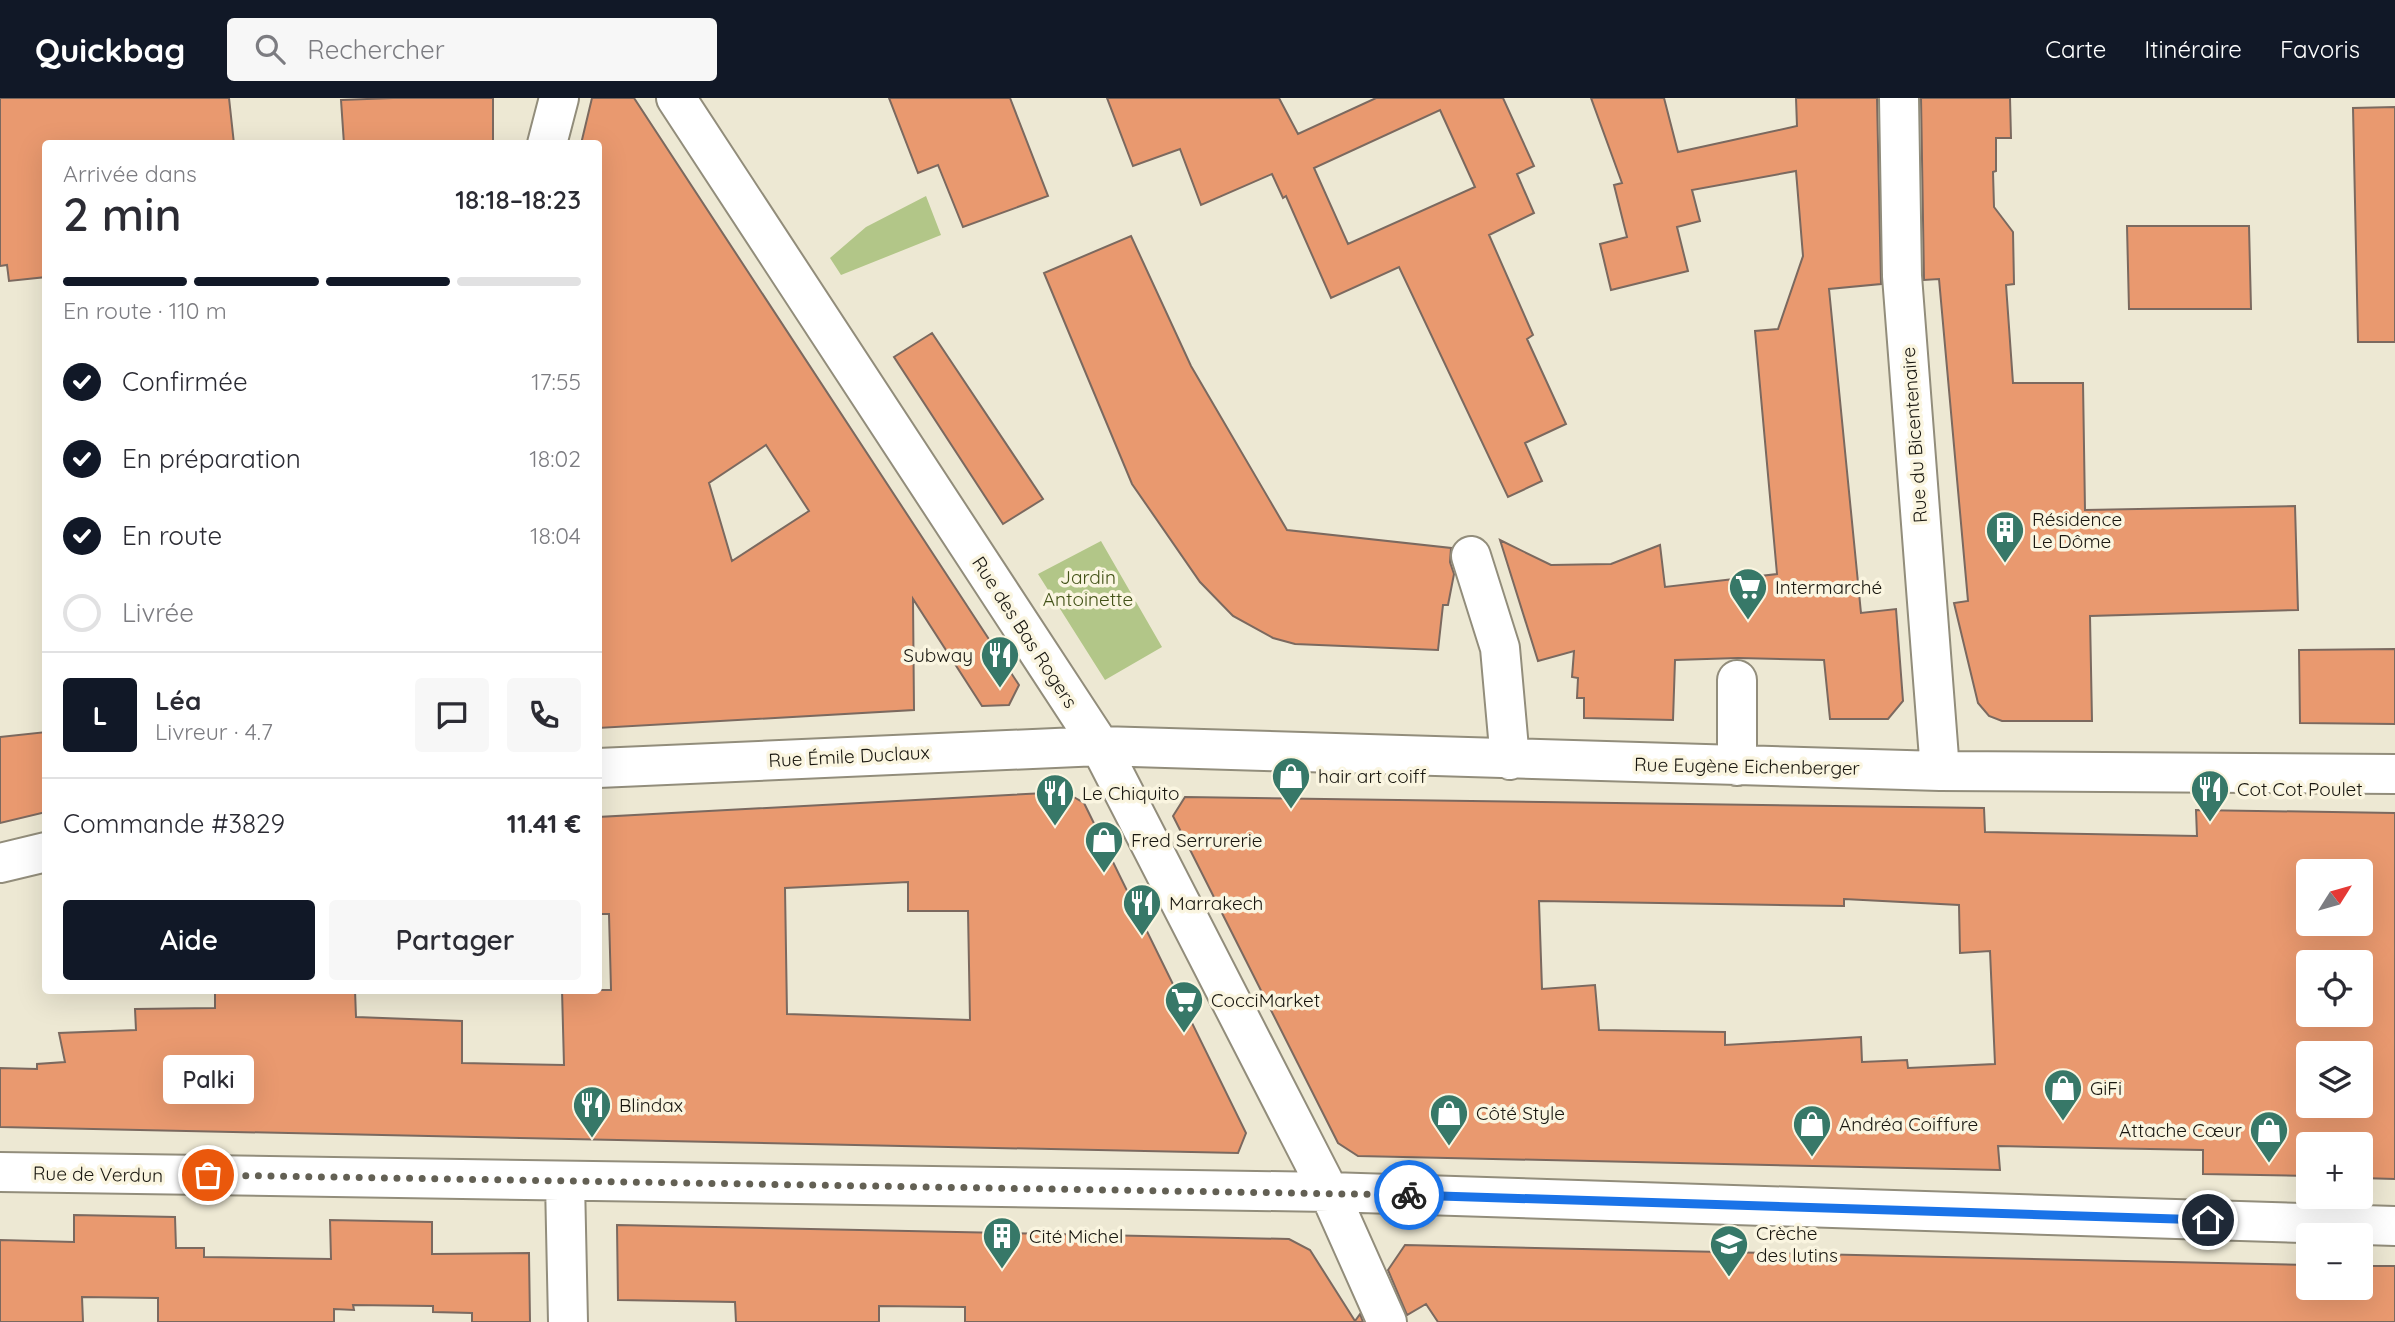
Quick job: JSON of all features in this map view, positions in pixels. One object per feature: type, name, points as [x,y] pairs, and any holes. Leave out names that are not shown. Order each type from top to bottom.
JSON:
[{"type":"street","points":[[548,140],[559,98]]},
{"type":"street","name":"Rue des Bas Rogers","points":[[676,98],[1100,746],[1329,1192],[1387,1322]]},
{"type":"street","name":"Rue du Bicentenaire","points":[[1899,98],[1902,276],[1940,771]]},
{"type":"street","points":[[1471,556],[1500,648],[1510,760]]},
{"type":"street","points":[[1737,680],[1737,766]]},
{"type":"street","name":"Rue Eugène Eichenberger","points":[[1100,746],[1940,771],[2395,774]]},
{"type":"street","name":"Rue Émile Duclaux","points":[[602,768],[1100,746]]},
{"type":"street","points":[[0,863],[42,853]]},
{"type":"street","name":"Rue de Verdun","points":[[0,1172],[1329,1192],[2395,1226]]},
{"type":"street","points":[[565,1182],[568,1322]]},
{"type":"green space","points":[[926,196],[941,235],[841,275],[830,258],[866,227]]},
{"type":"green space","name":"Jardin Antoinette","points":[[1101,541],[1162,647],[1105,680],[1038,574]]},
{"type":"building","points":[[0,98],[229,98],[234,140],[42,140],[42,277],[9,281],[7,265],[0,266]]},
{"type":"building","points":[[493,98],[493,140],[344,140],[341,100]]},
{"type":"building","points":[[592,98],[634,98],[1019,685],[1009,705],[982,706],[913,599],[914,710],[602,728],[602,140],[582,140]],"holes":[[[766,445],[809,511],[732,561],[709,483]]]},
{"type":"building","points":[[889,98],[1010,98],[1048,196],[963,227],[938,165],[918,173]]},
{"type":"building","points":[[1107,98],[1279,98],[1298,134],[1376,98],[1503,98],[1534,166],[1517,174],[1534,213],[1489,235],[1533,335],[1527,339],[1566,424],[1525,443],[1542,481],[1508,497],[1399,267],[1331,298],[1286,196],[1283,198],[1272,174],[1201,205],[1180,149],[1133,166]],"holes":[[[1440,110],[1475,187],[1348,244],[1314,168]]]},
{"type":"building","points":[[1591,98],[1664,98],[1678,152],[1797,126],[1796,98],[1877,98],[1881,284],[1829,289],[1861,613],[1896,609],[1903,701],[1888,719],[1830,719],[1824,660],[1738,658],[1675,660],[1673,720],[1584,718],[1584,698],[1577,698],[1578,678],[1572,677],[1574,651],[1538,661],[1500,540],[1551,565],[1611,564],[1660,545],[1665,587],[1777,574],[1755,331],[1778,329],[1803,256],[1796,171],[1692,190],[1700,221],[1677,227],[1688,271],[1611,290],[1600,244],[1627,237],[1614,185],[1622,183]]},
{"type":"building","points":[[1921,98],[2010,98],[2011,138],[1996,138],[1996,171],[1993,172],[1994,207],[2013,232],[2014,284],[2006,285],[2013,383],[2083,383],[2085,510],[2295,506],[2298,610],[2090,616],[2092,721],[2002,721],[1989,716],[1978,703],[1954,603],[1968,601],[1939,279],[1924,280]]},
{"type":"building","points":[[2395,107],[2395,342],[2358,342],[2353,108]]},
{"type":"building","points":[[2127,226],[2249,226],[2251,309],[2129,309]]},
{"type":"building","points":[[1131,236],[1191,366],[1287,530],[1451,548],[1450,562],[1454,574],[1448,605],[1443,605],[1438,650],[1295,644],[1273,638],[1233,616],[1200,582],[1132,484],[1044,273]]},
{"type":"building","points":[[932,333],[1043,499],[1003,524],[894,357]]},
{"type":"building","points":[[2395,649],[2395,724],[2300,723],[2299,650]]},
{"type":"building","points":[[42,732],[42,813],[0,823],[0,737]]},
{"type":"building","points":[[1065,792],[1084,803],[1246,1133],[1238,1153],[0,1127],[0,1068],[37,1069],[37,1064],[65,1062],[59,1033],[136,1030],[135,1009],[215,1008],[215,994],[355,994],[356,1017],[462,1021],[462,1063],[564,1065],[562,994],[602,994],[602,990],[611,990],[609,914],[602,914],[602,817]],"holes":[[[908,882],[908,911],[968,911],[970,1020],[787,1014],[785,888]]]},
{"type":"building","points":[[1185,797],[1984,808],[1985,832],[2197,836],[2196,810],[2395,813],[2395,1179],[2373,1178],[2373,1132],[2296,1132],[2296,1176],[2203,1174],[2203,1150],[1998,1146],[2000,1170],[1358,1156],[1338,1143],[1173,816]],"holes":[[[1844,899],[1959,905],[1960,953],[1990,951],[1995,1064],[1908,1068],[1907,1060],[1862,1062],[1861,1037],[1725,1045],[1725,1032],[1599,1030],[1595,985],[1542,989],[1539,901],[1844,906]]]},
{"type":"building","points":[[74,1215],[175,1217],[176,1248],[204,1248],[204,1257],[331,1259],[330,1220],[432,1222],[432,1254],[529,1253],[530,1322],[472,1322],[472,1313],[433,1312],[433,1306],[353,1305],[354,1310],[334,1309],[334,1322],[158,1322],[158,1298],[82,1297],[83,1322],[0,1322],[0,1240],[74,1242]]},
{"type":"building","points":[[617,1225],[1289,1239],[1310,1250],[1355,1321],[1360,1314],[1363,1322],[965,1322],[965,1307],[879,1306],[879,1322],[736,1322],[735,1302],[618,1300]]},
{"type":"building","points":[[1405,1245],[2296,1265],[2296,1300],[2373,1300],[2373,1266],[2395,1266],[2395,1322],[1438,1322],[1426,1304],[1407,1315],[1388,1270]]},
{"type":"way so far","points":[[208,1175],[1409,1195]]},
{"type":"place","name":"Résidence Le Dôme","points":[[2005,564]]},
{"type":"place","name":"Intermarché","points":[[1748,621]]},
{"type":"place","name":"Subway","points":[[1000,689]]},
{"type":"place","name":"hair art coiff","points":[[1291,810]]},
{"type":"place","name":"Cot Cot Poulet","points":[[2210,823]]},
{"type":"place","name":"Le Chiquito","points":[[1055,827]]},
{"type":"place","name":"Fred Serrurerie","points":[[1104,874]]},
{"type":"place","name":"Marrakech","points":[[1142,937]]},
{"type":"place","name":"CocciMarket","points":[[1184,1034]]},
{"type":"place","name":"GiFi","points":[[2063,1122]]},
{"type":"place","name":"Blindax","points":[[592,1139]]},
{"type":"place","name":"Côté Style","points":[[1449,1147]]},
{"type":"place","name":"Andréa Coiffure","points":[[1812,1158]]},
{"type":"place","name":"Attache Cœur","points":[[2269,1164]]},
{"type":"place","name":"Palki","points":[[208,1175]]},
{"type":"place","name":"Cité Michel","points":[[1002,1270]]},
{"type":"place","name":"Crèche des lutins","points":[[1729,1278]]},
{"type":"route","points":[[1409,1195],[2208,1220]]}]
